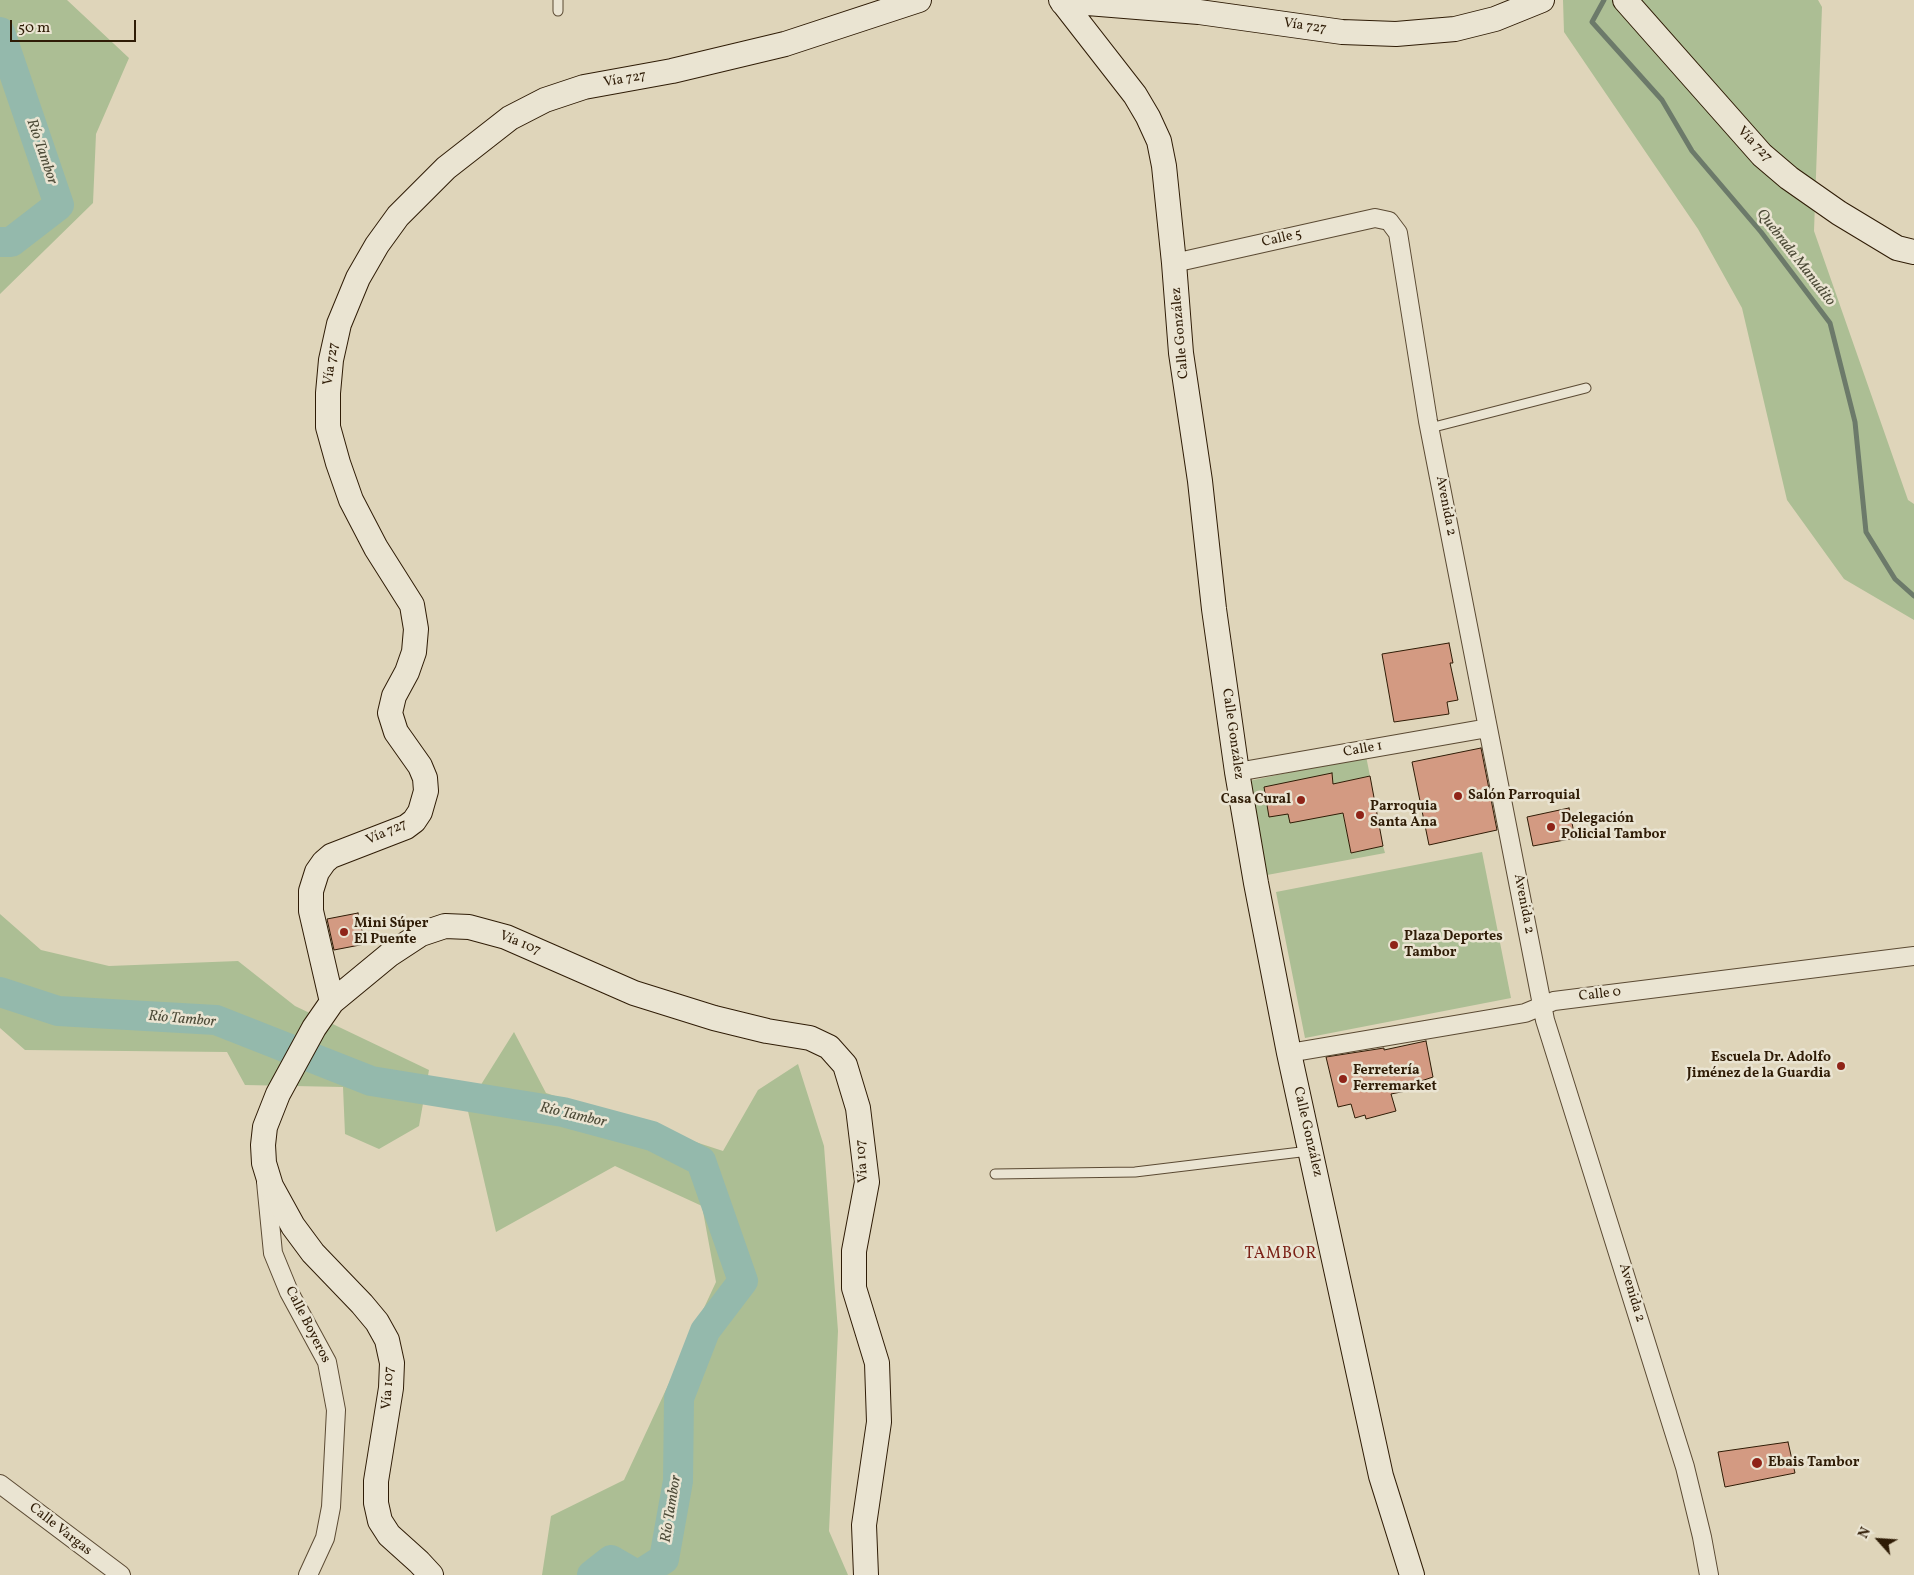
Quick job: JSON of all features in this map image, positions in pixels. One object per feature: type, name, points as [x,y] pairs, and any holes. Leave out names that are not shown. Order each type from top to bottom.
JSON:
[{"type":"street","name":"Vía 727","points":[[332,1002],[311,911],[311,892],[317,872],[330,856],[406,826],[420,812],[426,791],[425,778],[420,766],[396,732],[390,713],[392,701],[407,672],[414,652],[416,629],[412,605],[376,548],[351,500],[328,427],[330,368],[339,324],[358,278],[376,245],[398,216],[446,168],[510,118],[545,100],[584,87],[672,72],[785,44],[919,0]]},
{"type":"street","name":"Vía 727","points":[[1062,2],[1200,12],[1342,32],[1396,34],[1456,29],[1495,19],[1542,0]]},
{"type":"street","name":"Calle González","points":[[1062,2],[1135,95],[1148,116],[1159,141],[1164,166],[1181,353],[1200,481],[1214,609],[1237,772],[1256,883],[1289,1053],[1312,1150],[1381,1476],[1412,1575]]},
{"type":"street","name":"Vía 727","points":[[1628,4],[1762,155],[1789,178],[1839,212],[1897,248],[1914,252]]},
{"type":"street","name":"Calle 5","points":[[1174,263],[1375,218],[1389,221]]},
{"type":"street","name":"Avenida 2","points":[[1389,221],[1398,233],[1430,428],[1545,1020],[1685,1467],[1709,1575]]},
{"type":"street","name":"Calle 1","points":[[1237,772],[1488,728]]},
{"type":"street","name":"Vía 107","points":[[431,1575],[389,1535],[380,1520],[376,1502],[376,1481],[391,1388],[392,1363],[387,1340],[377,1322],[313,1253],[293,1226],[279,1201],[264,1163],[265,1127],[278,1094],[314,1028],[332,1002],[389,955],[421,934],[445,926],[469,927],[506,937],[634,993],[714,1018],[767,1031],[810,1038],[829,1047],[844,1065],[858,1108],[867,1182],[854,1251],[854,1288],[877,1363],[879,1422],[864,1525],[866,1575]]},
{"type":"street","name":"Calle 0","points":[[1289,1053],[1525,1013],[1554,1001],[1914,956]]},
{"type":"street","name":"Calle Boyeros","points":[[264,1163],[273,1253],[289,1292],[327,1362],[336,1410],[331,1507],[325,1538],[308,1575]]},
{"type":"street","name":"Calle Vargas","points":[[0,1484],[121,1575]]},
{"type":"lane","points":[[558,0],[558,11]]},
{"type":"lane","points":[[1430,428],[1586,388]]},
{"type":"lane","points":[[995,1174],[1136,1172],[1312,1150]]},
{"type":"green space","points":[[0,0],[67,0],[129,58],[96,134],[93,203],[0,294]]},
{"type":"green space","points":[[1563,0],[1818,0],[1822,7],[1814,231],[1908,500],[1914,504],[1914,620],[1844,579],[1787,500],[1742,308],[1698,229],[1564,32]]},
{"type":"green space","points":[[1366,756],[1370,776],[1337,783],[1351,853],[1383,846],[1385,853],[1267,875],[1249,781]]},
{"type":"green space","name":"Plaza Deportes Tambor","points":[[1482,852],[1511,998],[1305,1038],[1276,892]]},
{"type":"green space","points":[[0,914],[41,950],[109,966],[238,961],[295,1006],[429,1070],[419,1126],[379,1149],[345,1134],[343,1087],[245,1085],[227,1052],[25,1050],[0,1028]]},
{"type":"green space","points":[[514,1032],[546,1093],[723,1151],[758,1090],[798,1064],[824,1146],[838,1331],[829,1531],[848,1575],[542,1575],[551,1516],[624,1480],[716,1282],[702,1206],[615,1166],[496,1232],[467,1107]]},
{"type":"building","points":[[1449,643],[1453,663],[1450,663],[1458,700],[1447,702],[1449,714],[1394,722],[1382,654]]},
{"type":"building","name":"Salón Parroquial","points":[[1481,748],[1497,830],[1429,845],[1412,762]]},
{"type":"building","points":[[1332,773],[1333,784],[1370,776],[1383,846],[1351,853],[1343,813],[1290,823],[1288,814],[1269,817],[1264,787]]},
{"type":"building","name":"Delegación Policial Tambor","points":[[1569,808],[1575,838],[1533,846],[1527,817]]},
{"type":"building","name":"Mini Súper El Puente","points":[[358,913],[365,944],[334,950],[327,919]]},
{"type":"building","points":[[1426,1041],[1433,1077],[1415,1083],[1416,1089],[1391,1094],[1396,1111],[1366,1119],[1365,1115],[1355,1118],[1351,1104],[1338,1107],[1326,1057],[1384,1048],[1384,1050]]},
{"type":"building","name":"Ebais Tambor","points":[[1788,1442],[1795,1473],[1725,1487],[1718,1452]]},
{"type":"waterway","name":"Quebrada Manudito","points":[[1604,0],[1592,22],[1662,100],[1692,151],[1761,232],[1830,323],[1855,422],[1866,532],[1895,579],[1914,596]]},
{"type":"waterway","name":"Río Tambor","points":[[0,32],[59,205],[11,242],[0,242]]},
{"type":"waterway","name":"Río Tambor","points":[[0,992],[58,1011],[216,1020],[371,1081],[563,1112],[652,1136],[701,1161],[743,1281],[705,1331],[679,1398],[678,1481],[664,1559],[639,1575]]},
{"type":"waterway","name":"Río Tambor","points":[[592,1575],[611,1560],[637,1575]]},
{"type":"place","name":"Salón Parroquial","points":[[1458,796]]},
{"type":"place","name":"Casa Cural","points":[[1301,800]]},
{"type":"place","name":"Parroquia Santa Ana","points":[[1360,815]]},
{"type":"place","name":"Delegación Policial Tambor","points":[[1551,827]]},
{"type":"place","name":"Mini Súper El Puente","points":[[344,932]]},
{"type":"place","name":"Plaza Deportes Tambor","points":[[1394,945]]},
{"type":"place","name":"Escuela Dr. Adolfo Jiménez de la Guardia","points":[[1841,1066]]},
{"type":"place","name":"Ferretería Ferremarket","points":[[1343,1079]]},
{"type":"place","name":"Ebais Tambor","points":[[1757,1463]]},
{"type":"district","name":"TAMBOR","points":[[1281,1255]]}]
